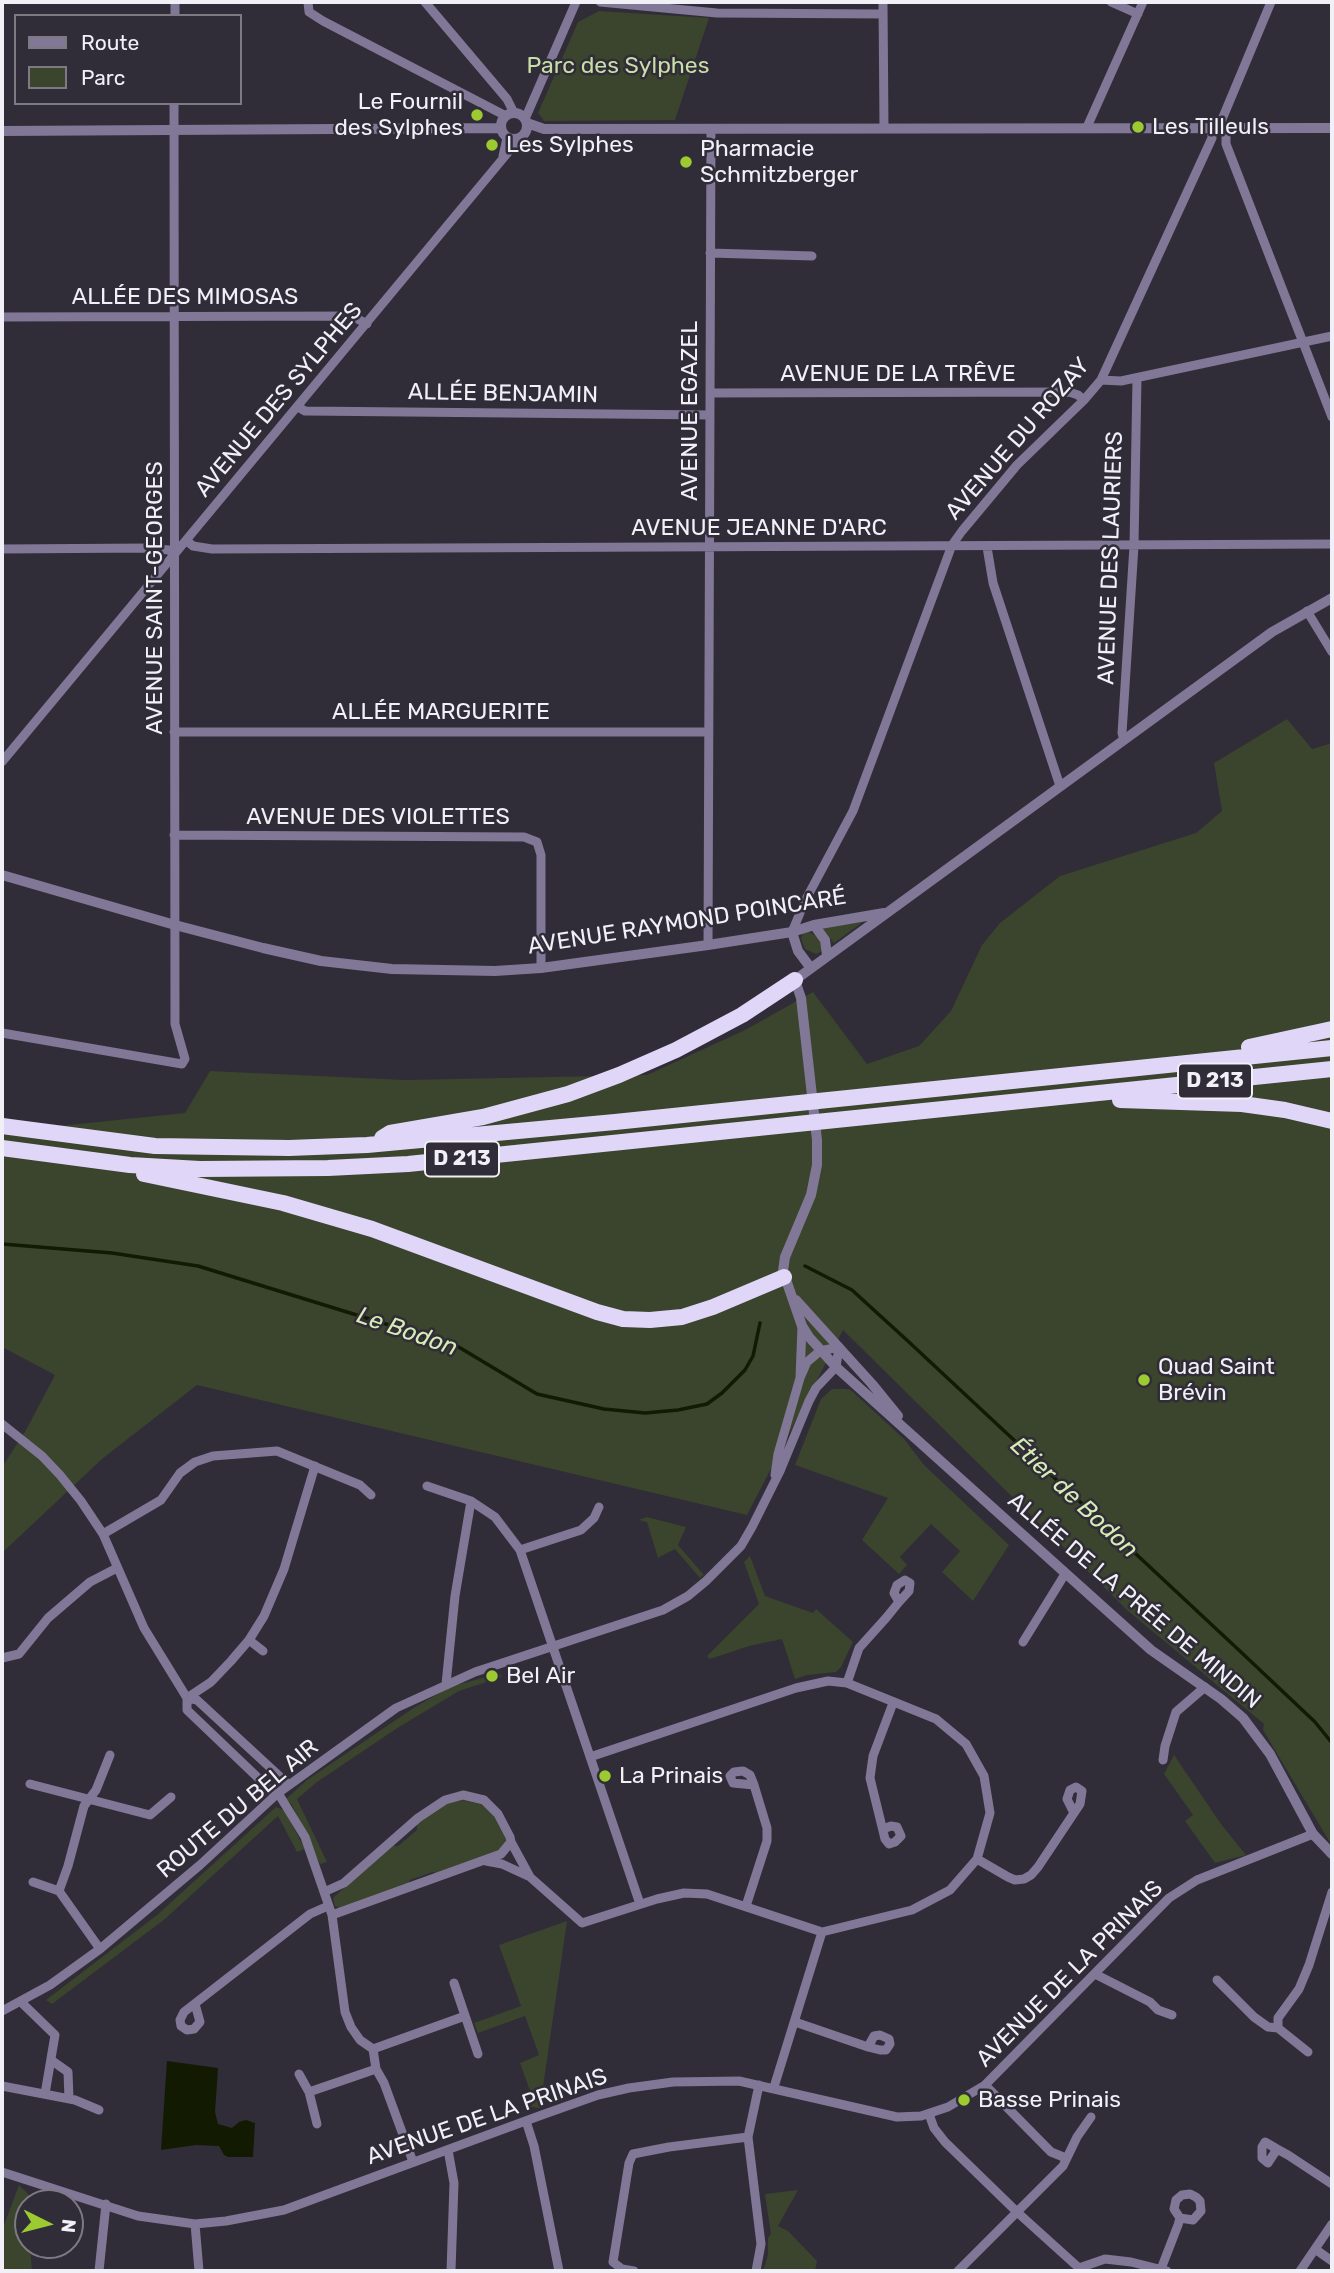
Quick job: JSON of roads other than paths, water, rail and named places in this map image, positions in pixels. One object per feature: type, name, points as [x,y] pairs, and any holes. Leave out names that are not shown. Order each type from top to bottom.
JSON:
[{"type":"highway","points":[[367,1145],[390,1133],[482,1117],[568,1094],[620,1075],[731,1021],[795,980]]},
{"type":"highway","points":[[1203,1062],[1221,1051],[1260,1046],[1332,1030]]},
{"type":"highway","name":"D 213","points":[[2,1126],[155,1146],[289,1148],[367,1145],[791,1105],[1332,1048]]},
{"type":"highway","name":"D 213","points":[[2,1148],[130,1165],[250,1170],[386,1165],[1332,1069]]},
{"type":"highway","points":[[1098,1093],[1113,1100],[1242,1104],[1332,1121]]},
{"type":"highway","points":[[130,1165],[147,1175],[283,1203],[372,1230],[623,1319],[682,1317],[784,1278]]},
{"type":"street","points":[[308,2],[309,12],[323,21],[544,129]]},
{"type":"street","points":[[425,2],[507,99],[518,117],[522,136]]},
{"type":"street","points":[[504,133],[502,122],[518,117],[535,99],[575,2]]},
{"type":"street","points":[[600,2],[717,13],[883,14]]},
{"type":"street","points":[[883,2],[884,128]]},
{"type":"street","points":[[1111,2],[1138,14]]},
{"type":"street","points":[[1087,127],[1143,2]]},
{"type":"street","name":"AVENUE DU ROZAY","points":[[792,932],[805,901],[853,811],[952,545],[1017,465],[1101,380],[1212,138],[1219,129],[1271,2]]},
{"type":"street","name":"AVENUE SAINT-GEORGES","points":[[2,1033],[182,1064],[185,1059],[175,1024],[174,105]]},
{"type":"street","points":[[2,131],[504,133],[522,136],[544,129],[1332,128]]},
{"type":"street","name":"AVENUE EGAZEL","points":[[708,946],[711,129]]},
{"type":"street","points":[[1219,129],[1332,417]]},
{"type":"street","name":"AVENUE DES SYLPHES","points":[[502,158],[504,133]]},
{"type":"street","name":"AVENUE DES SYLPHES","points":[[2,762],[522,136]]},
{"type":"street","points":[[710,253],[812,256]]},
{"type":"street","name":"ALLÉE DES MIMOSAS","points":[[2,317],[352,316],[367,324]]},
{"type":"street","points":[[1101,380],[1121,382],[1332,336]]},
{"type":"street","name":"AVENUE DES LAURIERS","points":[[1124,740],[1122,733],[1134,546],[1137,378]]},
{"type":"street","name":"AVENUE DE LA TRÊVE","points":[[710,394],[1069,392],[1084,400]]},
{"type":"street","name":"ALLÉE BENJAMIN","points":[[298,407],[305,411],[709,415]]},
{"type":"street","name":"AVENUE JEANNE D'ARC","points":[[187,541],[193,546],[212,549],[1332,544]]},
{"type":"street","points":[[986,547],[993,583],[1060,786]]},
{"type":"street","points":[[2,549],[147,548],[169,550],[174,555]]},
{"type":"street","name":"AVENUE RAYMOND POINCARÉ","points":[[795,980],[1272,632],[1332,598]]},
{"type":"street","points":[[1307,611],[1332,652]]},
{"type":"street","name":"ALLÉE MARGUERITE","points":[[174,732],[708,732]]},
{"type":"street","name":"AVENUE DES VIOLETTES","points":[[174,835],[524,837],[537,842],[541,855],[541,968]]},
{"type":"street","name":"AVENUE RAYMOND POINCARÉ","points":[[2,875],[174,925],[321,961],[392,968],[495,971],[541,968],[708,946],[887,912]]},
{"type":"street","points":[[814,925],[825,940],[827,955]]},
{"type":"street","points":[[792,932],[798,951],[810,967]]},
{"type":"street","points":[[795,980],[801,998],[817,1140],[817,1165],[811,1195],[785,1257],[784,1278],[794,1298],[802,1326],[800,1378]]},
{"type":"street","points":[[794,1298],[839,1346],[911,1432]]},
{"type":"street","points":[[802,1326],[820,1351],[836,1367],[865,1395],[911,1432]]},
{"type":"street","points":[[773,1485],[778,1454],[807,1362],[820,1351],[839,1346]]},
{"type":"street","points":[[773,1485],[816,1388],[836,1367],[839,1346]]},
{"type":"street","points":[[2,1424],[42,1456],[63,1478],[103,1534],[144,1628],[187,1698],[187,1710],[277,1794],[305,1837],[330,1910],[345,2012],[360,2040],[373,2049],[376,2069],[384,2083],[413,2162]]},
{"type":"street","name":"ALLÉE DE LA PRÉE DE MINDIN","points":[[911,1432],[1151,1650],[1205,1687],[1243,1718],[1270,1755],[1313,1834],[1332,1854]]},
{"type":"street","points":[[103,1534],[161,1500],[180,1473],[195,1462],[213,1456],[277,1451],[360,1485],[371,1495]]},
{"type":"street","points":[[187,1698],[211,1682],[249,1640],[275,1592],[315,1466]]},
{"type":"street","name":"ROUTE DU BEL AIR","points":[[2,2011],[21,2002],[100,1949],[200,1865],[277,1794],[396,1708],[446,1684],[663,1610],[688,1596],[725,1565],[741,1546],[773,1485]]},
{"type":"street","points":[[427,1486],[471,1501],[495,1517],[520,1550],[640,1904]]},
{"type":"street","points":[[446,1684],[455,1596],[471,1501]]},
{"type":"street","points":[[520,1550],[581,1530],[594,1518],[599,1507]]},
{"type":"street","points":[[2,1658],[19,1654],[48,1618],[90,1582],[117,1568]]},
{"type":"street","points":[[1023,1642],[1065,1574]]},
{"type":"street","points":[[847,1683],[859,1648],[899,1602]]},
{"type":"street","points":[[249,1640],[263,1651]]},
{"type":"street","points":[[485,1861],[509,1867],[530,1877],[582,1923],[684,1893],[707,1894],[822,1932],[922,1906],[950,1890],[977,1859],[990,1813],[984,1776],[966,1744],[936,1719],[847,1683],[828,1681],[796,1688],[590,1757]]},
{"type":"street","points":[[1163,1760],[1176,1713],[1205,1687]]},
{"type":"street","points":[[187,1698],[197,1700],[289,1785]]},
{"type":"street","points":[[883,1829],[870,1778],[873,1756],[894,1703]]},
{"type":"street","points":[[59,1891],[85,1806],[96,1790],[110,1755]]},
{"type":"street","points":[[30,1784],[149,1815],[171,1797]]},
{"type":"street","points":[[746,1906],[767,1841],[754,1785]]},
{"type":"street","points":[[324,1892],[344,1883],[418,1818],[445,1800],[463,1795],[484,1800],[498,1814],[530,1877]]},
{"type":"street","points":[[977,1859],[1015,1880],[1024,1879],[1038,1867],[1074,1813]]},
{"type":"street","name":"AVENUE DE LA PRINAIS","points":[[2,2172],[138,2216],[195,2224],[284,2210],[598,2095],[629,2088],[704,2080],[740,2081],[897,2117],[929,2113],[948,2107],[985,2085],[1169,1898],[1197,1880],[1313,1834]]},
{"type":"street","points":[[195,2004],[310,1914],[485,1861],[501,1854],[511,1842]]},
{"type":"street","points":[[33,1882],[59,1891],[100,1949]]},
{"type":"street","points":[[1278,2028],[1278,2018],[1298,1989],[1309,1965],[1332,1892]]},
{"type":"street","points":[[774,2087],[822,1932]]},
{"type":"street","points":[[1095,1974],[1150,2002],[1158,2010],[1172,2015]]},
{"type":"street","points":[[1217,1980],[1254,2017],[1268,2027],[1278,2028],[1308,2052]]},
{"type":"street","points":[[454,1983],[478,2054]]},
{"type":"street","points":[[21,2002],[55,2035],[45,2094]]},
{"type":"street","points":[[373,2049],[465,2016]]},
{"type":"street","points":[[795,2022],[868,2047]]},
{"type":"street","points":[[51,2060],[68,2072],[69,2099]]},
{"type":"street","points":[[309,2092],[376,2069]]},
{"type":"street","points":[[299,2074],[309,2092],[317,2124]]},
{"type":"street","points":[[756,2271],[761,2244],[748,2137],[759,2085]]},
{"type":"street","points":[[985,2085],[1051,2152],[1066,2158]]},
{"type":"street","points":[[2,2087],[86,2102],[99,2110]]},
{"type":"street","points":[[929,2113],[934,2128],[945,2142],[1017,2213],[1079,2268],[1105,2259],[1164,2270],[1180,2218]]},
{"type":"street","points":[[958,2271],[1063,2166],[1091,2116]]},
{"type":"street","points":[[526,2121],[534,2146],[559,2271]]},
{"type":"street","points":[[634,2271],[616,2266],[613,2262],[629,2163],[633,2154],[748,2137]]},
{"type":"street","points":[[1278,2148],[1332,2184]]},
{"type":"street","points":[[448,2150],[454,2183],[451,2271]]},
{"type":"street","points":[[99,2271],[106,2204]]},
{"type":"street","points":[[195,2224],[199,2271]]},
{"type":"street","points":[[1300,2271],[1332,2224]]},
{"type":"street","points":[[1315,2249],[1332,2262]]},
{"type":"waterway","name":"Le Bodon","points":[[2,1244],[112,1253],[198,1266],[457,1346],[537,1394],[604,1409],[645,1413],[707,1404],[745,1370],[753,1356],[760,1323]]},
{"type":"waterway","name":"Étier de Bodon","points":[[805,1266],[852,1290],[1242,1653],[1315,1722],[1332,1743]]},
{"type":"place","name":"Le Fournil des Sylphes","points":[[477,115]]},
{"type":"place","name":"Les Tilleuls","points":[[1138,127]]},
{"type":"place","name":"Les Sylphes","points":[[492,145]]},
{"type":"place","name":"Pharmacie Schmitzberger","points":[[686,162]]},
{"type":"place","name":"Quad Saint Brévin","points":[[1144,1380]]},
{"type":"place","name":"Bel Air","points":[[492,1676]]},
{"type":"place","name":"La Prinais","points":[[605,1776]]},
{"type":"place","name":"Basse Prinais","points":[[964,2100]]},
{"type":"park label","name":"Parc des Sylphes","points":[[618,66]]}]
